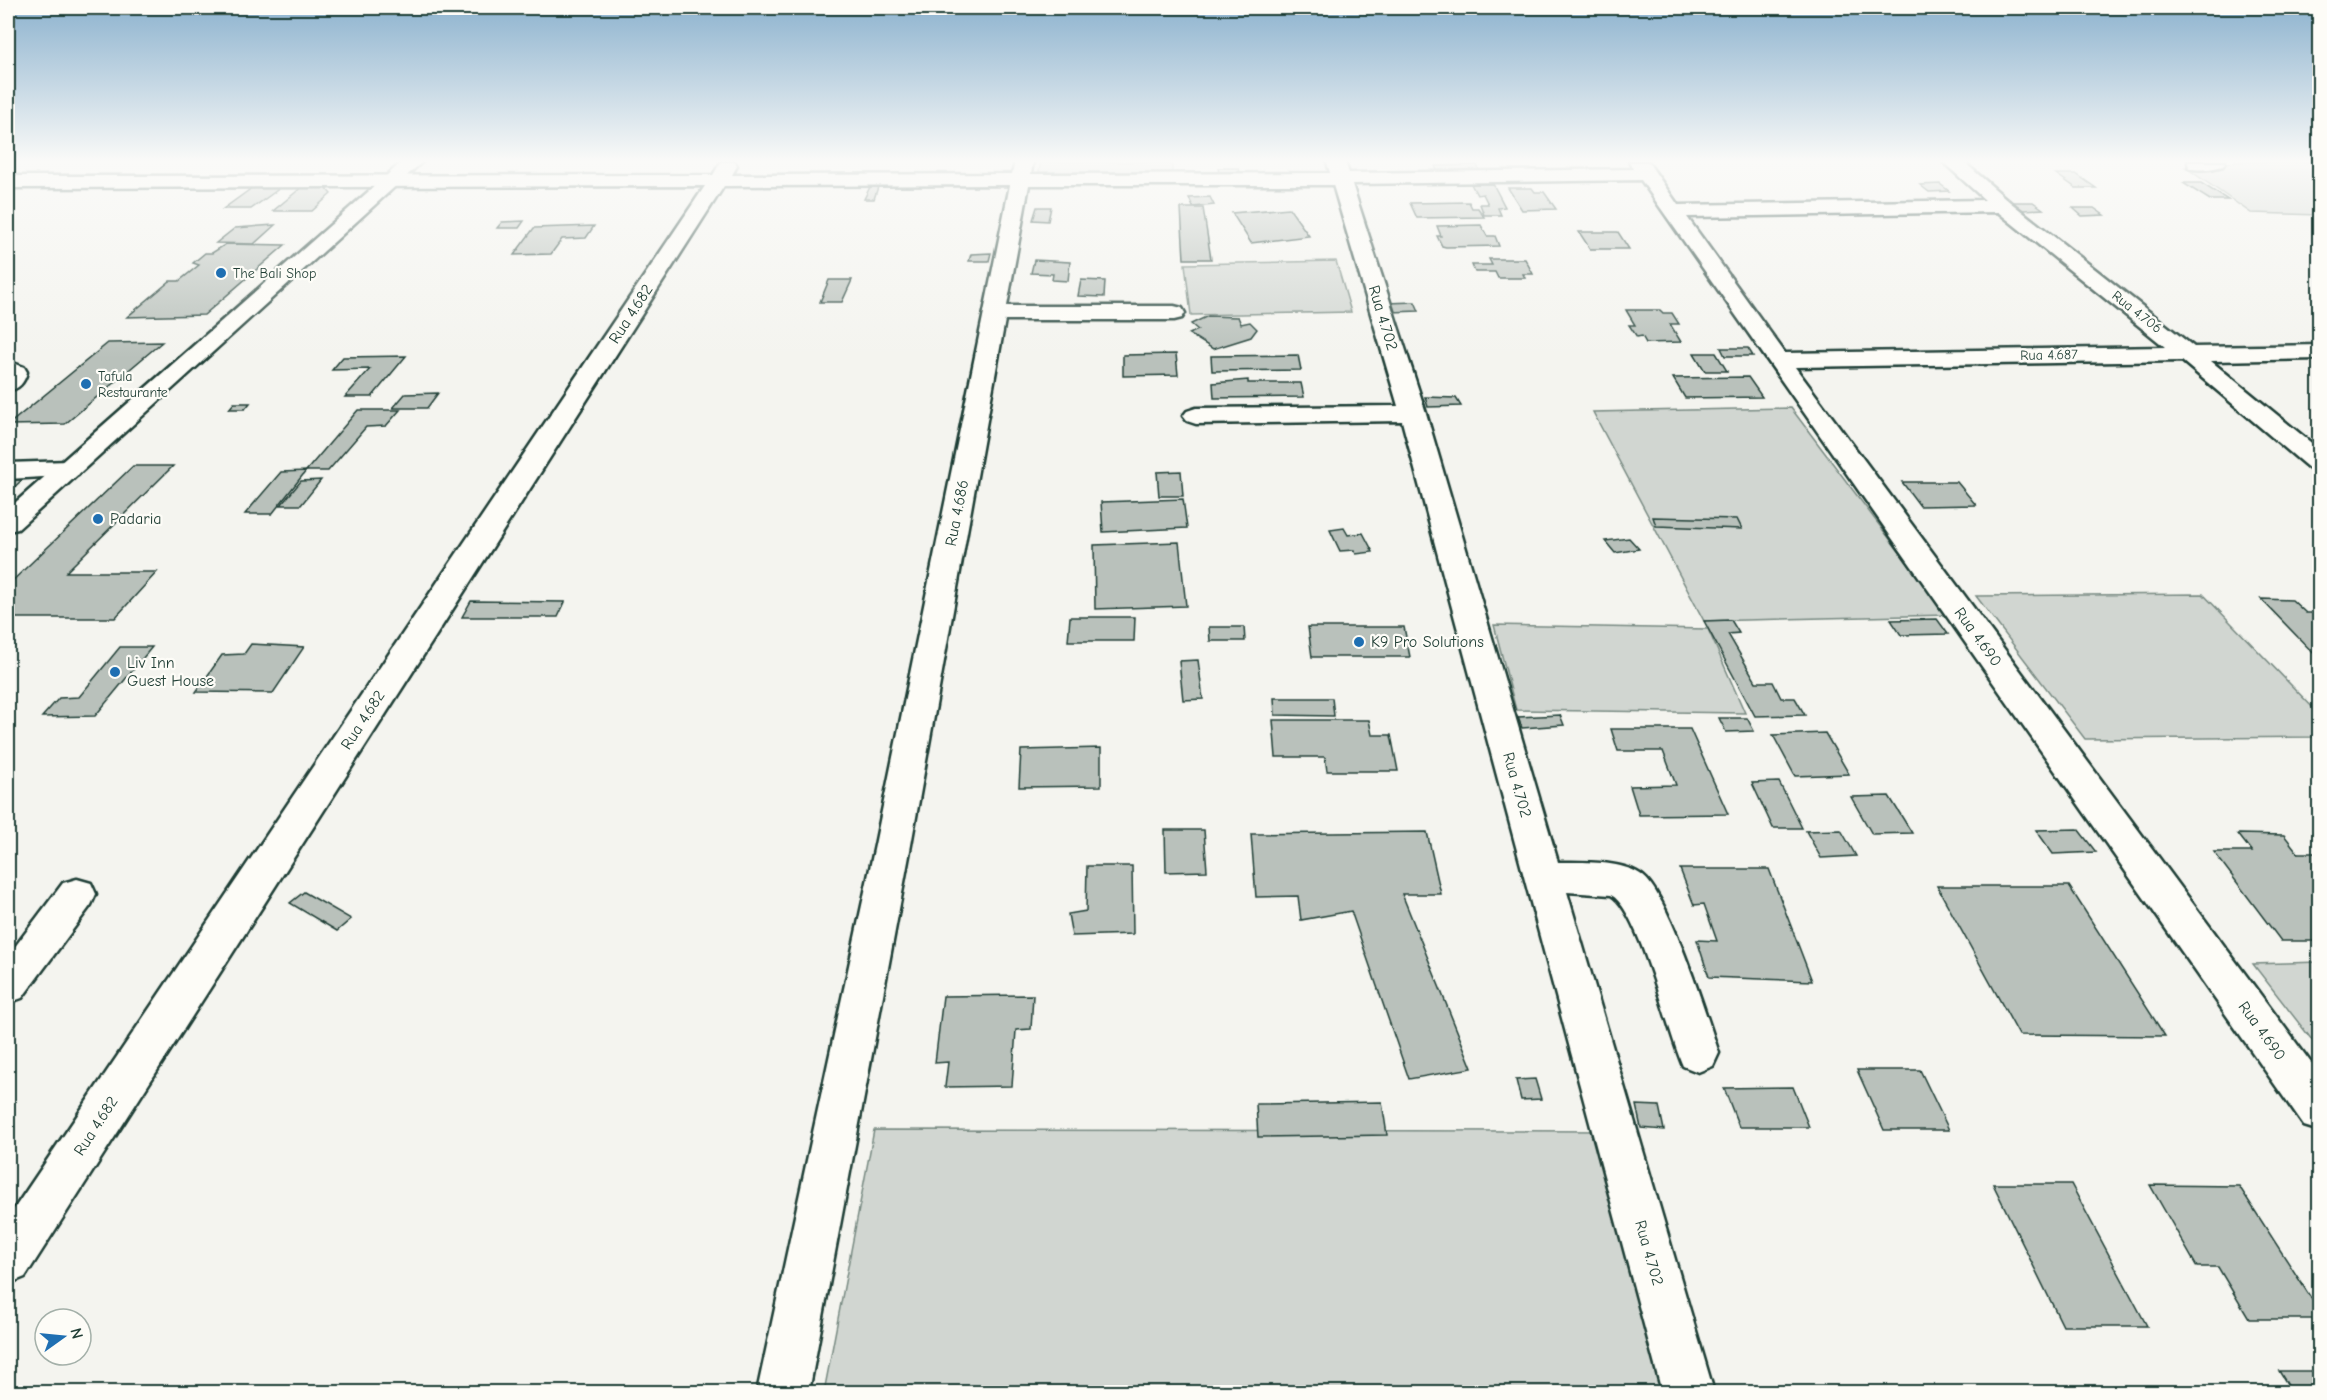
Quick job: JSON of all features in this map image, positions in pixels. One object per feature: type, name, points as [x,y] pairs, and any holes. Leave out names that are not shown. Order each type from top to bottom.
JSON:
[{"type":"street","points":[[8,523],[339,227]]},
{"type":"street","name":"Rua 4.682","points":[[8,1260],[688,227]]},
{"type":"street","name":"Rua 4.686","points":[[783,1392],[893,845],[1012,227]]},
{"type":"street","name":"Rua 4.702","points":[[1355,227],[1413,413],[1688,1392]]},
{"type":"street","name":"Rua 4.690","points":[[1684,227],[2319,1111]]},
{"type":"street","name":"Rua 4.706","points":[[2030,227],[2187,353],[2319,464]]},
{"type":"street","points":[[996,313],[1174,313]]},
{"type":"street","name":"Rua 4.687","points":[[1778,360],[2319,352]]},
{"type":"street","points":[[8,368],[15,372],[8,384]]},
{"type":"street","points":[[1196,416],[1413,413]]},
{"type":"street","points":[[8,471],[69,469]]},
{"type":"street","points":[[1543,877],[1614,880],[1630,887],[1646,908],[1698,1053]]},
{"type":"street","points":[[8,986],[78,894]]},
{"type":"shaded area","points":[[1336,261],[1351,312],[1191,315],[1185,264]]},
{"type":"shaded area","points":[[1791,408],[1947,615],[1704,621],[1593,412]]},
{"type":"shaded area","points":[[2203,594],[2319,714],[2319,737],[2085,739],[1976,596]]},
{"type":"shaded area","points":[[1494,625],[1708,629],[1745,713],[1516,710]]},
{"type":"shaded area","points":[[2320,962],[2319,1049],[2253,964]]},
{"type":"shaded area","points":[[874,1130],[1614,1131],[1683,1392],[824,1392]]},
{"type":"building","points":[[272,227],[254,244],[216,243],[235,228]]},
{"type":"building","points":[[593,227],[586,238],[562,239],[551,254],[514,255],[534,228]]},
{"type":"building","points":[[1182,227],[1206,227],[1211,259],[1184,259]]},
{"type":"building","points":[[1241,227],[1303,227],[1309,236],[1251,243]]},
{"type":"building","points":[[1438,227],[1482,227],[1487,236],[1495,236],[1499,246],[1446,247],[1442,246],[1437,236],[1441,236]]},
{"type":"building","points":[[1579,232],[1618,232],[1629,249],[1590,249]]},
{"type":"building","name":"The Bali Shop","points":[[226,244],[285,245],[204,315],[127,317],[170,281],[179,281],[199,265],[193,263],[205,253],[212,253]]},
{"type":"building","points":[[991,253],[989,261],[969,261],[971,254]]},
{"type":"building","points":[[1489,259],[1525,259],[1533,274],[1523,274],[1525,278],[1498,278],[1495,272],[1475,272],[1472,265],[1492,265]]},
{"type":"building","points":[[1034,260],[1070,262],[1068,281],[1052,280],[1053,274],[1031,273]]},
{"type":"building","points":[[829,280],[852,280],[842,302],[820,302]]},
{"type":"building","points":[[1081,280],[1105,281],[1104,297],[1078,296]]},
{"type":"building","points":[[1415,302],[1419,311],[1391,312],[1387,303]]},
{"type":"building","points":[[1626,310],[1660,310],[1663,313],[1672,313],[1679,324],[1670,324],[1681,342],[1646,343],[1642,336],[1637,337],[1629,325],[1635,325]]},
{"type":"building","points":[[1208,316],[1238,317],[1241,324],[1250,322],[1257,329],[1251,337],[1213,349],[1189,334],[1198,330],[1191,324]]},
{"type":"building","name":"Tafula Restaurante","points":[[162,342],[65,424],[8,425],[108,343]]},
{"type":"building","points":[[1721,348],[1748,348],[1753,356],[1725,356]]},
{"type":"building","points":[[1694,353],[1716,353],[1727,371],[1705,371]]},
{"type":"building","points":[[1176,354],[1178,375],[1123,376],[1123,355]]},
{"type":"building","points":[[1298,355],[1301,370],[1212,371],[1211,356]]},
{"type":"building","points":[[406,356],[372,397],[345,397],[370,369],[332,370],[343,357]]},
{"type":"building","points":[[1748,377],[1762,397],[1685,398],[1673,378]]},
{"type":"building","points":[[1248,380],[1248,383],[1301,383],[1304,397],[1214,398],[1213,383]]},
{"type":"building","points":[[438,393],[427,408],[393,408],[405,394]]},
{"type":"building","points":[[1425,397],[1456,398],[1461,406],[1428,407]]},
{"type":"building","points":[[234,403],[250,403],[245,409],[229,409]]},
{"type":"building","points":[[358,410],[400,410],[386,426],[366,427],[328,471],[306,471]]},
{"type":"building","name":"Padaria","points":[[133,466],[173,466],[66,572],[157,572],[115,618],[8,618],[8,585]]},
{"type":"building","points":[[306,471],[272,514],[245,514],[281,472]]},
{"type":"building","points":[[1181,471],[1183,496],[1159,496],[1157,472]]},
{"type":"building","points":[[8,479],[23,479],[8,493]]},
{"type":"building","points":[[321,480],[301,505],[281,505],[301,481]]},
{"type":"building","points":[[1902,482],[1957,482],[1976,505],[1920,506]]},
{"type":"building","points":[[1183,499],[1187,528],[1103,532],[1101,502]]},
{"type":"building","points":[[1653,517],[1737,519],[1742,529],[1656,526]]},
{"type":"building","points":[[1344,528],[1348,535],[1363,533],[1373,552],[1356,554],[1354,550],[1340,551],[1330,530]]},
{"type":"building","points":[[1629,538],[1639,549],[1615,553],[1605,541]]},
{"type":"building","points":[[1179,542],[1186,606],[1095,609],[1094,545]]},
{"type":"building","points":[[2261,599],[2292,600],[2306,613],[2320,613],[2320,660]]},
{"type":"building","points":[[471,601],[565,602],[558,617],[462,617]]},
{"type":"building","points":[[1070,617],[1135,617],[1134,641],[1068,641]]},
{"type":"building","points":[[1937,619],[1948,634],[1901,635],[1891,620]]},
{"type":"building","points":[[1731,620],[1739,633],[1728,634],[1756,682],[1773,682],[1781,698],[1795,698],[1805,715],[1755,716],[1704,621]]},
{"type":"building","points":[[1209,627],[1244,627],[1245,641],[1210,641]]},
{"type":"building","name":"K9 Pro Solutions","points":[[1308,627],[1404,627],[1410,657],[1312,657]]},
{"type":"building","points":[[251,644],[304,647],[273,693],[196,692],[222,655],[244,654]]},
{"type":"building","name":"Liv Inn Guest House","points":[[120,647],[152,647],[95,716],[42,717],[59,698],[79,697]]},
{"type":"building","points":[[1198,660],[1203,699],[1183,700],[1179,661]]},
{"type":"building","points":[[1274,698],[1332,698],[1334,716],[1275,715]]},
{"type":"building","points":[[1560,715],[1564,725],[1522,728],[1518,717]]},
{"type":"building","points":[[1719,718],[1747,718],[1754,731],[1726,732]]},
{"type":"building","points":[[1273,720],[1369,720],[1372,735],[1391,735],[1398,771],[1327,771],[1325,757],[1276,757]]},
{"type":"building","points":[[1611,729],[1690,729],[1728,814],[1639,815],[1630,786],[1676,785],[1663,751],[1618,751]]},
{"type":"building","points":[[1825,733],[1849,774],[1795,776],[1773,735]]},
{"type":"building","points":[[1101,748],[1101,786],[1019,787],[1021,750]]},
{"type":"building","points":[[1779,782],[1802,828],[1773,828],[1752,783]]},
{"type":"building","points":[[1889,796],[1912,833],[1872,834],[1851,797]]},
{"type":"building","points":[[2078,829],[2096,852],[2053,854],[2036,830]]},
{"type":"building","points":[[1165,830],[1204,830],[1207,871],[1166,872]]},
{"type":"building","points":[[1841,830],[1856,856],[1821,858],[1806,831]]},
{"type":"building","points":[[1427,832],[1441,894],[1402,894],[1472,1068],[1409,1079],[1351,911],[1301,920],[1298,896],[1256,897],[1251,834]]},
{"type":"building","points":[[2238,834],[2284,835],[2298,853],[2320,853],[2320,941],[2281,941],[2214,852],[2252,852]]},
{"type":"building","points":[[1087,866],[1132,866],[1133,934],[1072,936],[1068,914],[1086,911]]},
{"type":"building","points":[[1680,869],[1769,869],[1812,981],[1709,977],[1697,940],[1717,941],[1704,904],[1694,905]]},
{"type":"building","points":[[1937,886],[2069,886],[2165,1036],[2019,1035]]},
{"type":"building","points":[[304,892],[351,919],[337,931],[290,903]]},
{"type":"building","points":[[1033,995],[1031,1029],[1016,1030],[1012,1086],[945,1087],[948,1062],[935,1063],[943,996]]},
{"type":"building","points":[[1857,1070],[1920,1070],[1949,1130],[1884,1130]]},
{"type":"building","points":[[1535,1079],[1541,1099],[1521,1100],[1516,1080]]},
{"type":"building","points":[[1793,1087],[1809,1127],[1739,1127],[1724,1088]]},
{"type":"building","points":[[1382,1102],[1387,1135],[1258,1137],[1256,1104]]},
{"type":"building","points":[[1636,1105],[1659,1106],[1664,1130],[1641,1128]]},
{"type":"building","points":[[1993,1184],[2071,1184],[2147,1326],[2063,1326]]},
{"type":"building","points":[[2150,1185],[2239,1186],[2320,1312],[2320,1319],[2249,1319],[2218,1267],[2197,1267]]},
{"type":"building","points":[[2279,1371],[2320,1371],[2320,1392],[2292,1392]]},
{"type":"place","name":"The Bali Shop","points":[[221,273]]},
{"type":"place","name":"Tafula Restaurante","points":[[86,384]]},
{"type":"place","name":"Padaria","points":[[98,519]]},
{"type":"place","name":"K9 Pro Solutions","points":[[1359,642]]},
{"type":"place","name":"Liv Inn Guest House","points":[[115,672]]}]
